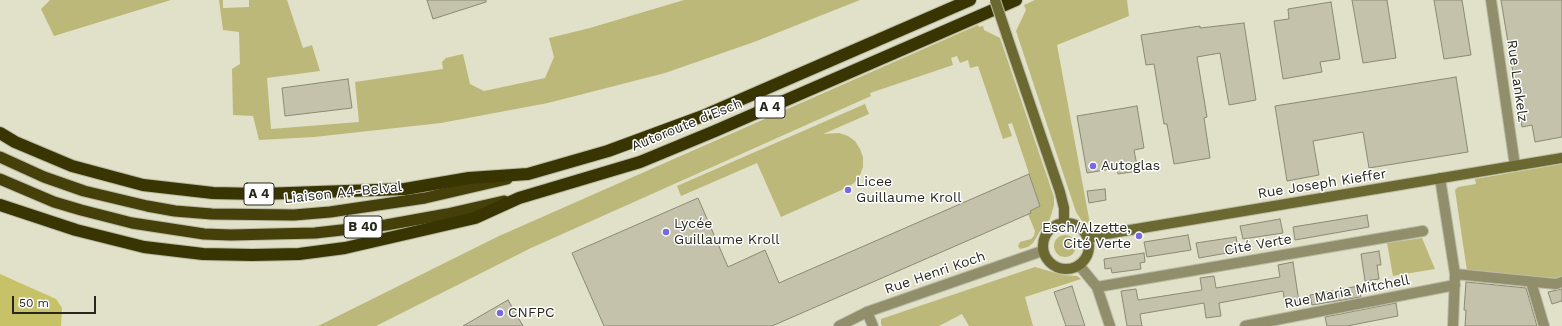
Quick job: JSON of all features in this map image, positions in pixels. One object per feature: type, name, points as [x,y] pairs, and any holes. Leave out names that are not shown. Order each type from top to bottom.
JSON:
[{"type":"highway","name":"Autoroute d'Esch","points":[[528,174],[565,165],[608,151],[703,116],[970,0]]},
{"type":"highway","name":"Autoroute d'Esch","points":[[519,198],[601,174],[659,154],[1016,0]]},
{"type":"highway","name":"A 4","points":[[0,133],[15,142],[72,166],[143,185],[213,193],[260,194],[405,189],[469,178],[528,174]]},
{"type":"highway","name":"Liaison A4-Belval","points":[[0,157],[44,177],[84,191],[147,206],[175,211],[212,214],[294,215],[330,212],[425,198],[528,174]]},
{"type":"highway","name":"B 40","points":[[0,179],[54,202],[132,224],[204,234],[231,235],[315,233],[386,225],[447,214],[519,198]]},
{"type":"highway","name":"A 4","points":[[0,205],[76,230],[144,247],[203,254],[252,256],[299,254],[345,248],[373,242],[475,218],[519,198]]},
{"type":"highway","name":"A 4","points":[[0,199],[12,209]]},
{"type":"main road","points":[[996,0],[1060,192],[1064,208],[1064,223]]},
{"type":"main road","name":"Rue Joseph Kieffer","points":[[1088,238],[1562,158]]},
{"type":"main road","points":[[1056,224],[1072,224],[1079,227],[1088,238],[1089,246],[1085,260],[1072,269],[1064,270],[1050,264],[1042,251],[1042,243],[1047,232],[1056,224]]},
{"type":"street","name":"Rue Lankelz","points":[[1491,0],[1515,166]]},
{"type":"street","points":[[1440,178],[1455,274],[1453,326]]},
{"type":"street","name":"Cité Verte","points":[[1097,287],[1423,231]]},
{"type":"street","name":"Rue Henri Koch","points":[[839,326],[867,312],[1042,251]]},
{"type":"street","points":[[1079,265],[1097,287],[1110,326]]},
{"type":"street","points":[[1455,274],[1556,284],[1562,282]]},
{"type":"street","points":[[1531,282],[1544,326]]},
{"type":"street","name":"Rue Maria Mitchell","points":[[1245,326],[1455,285]]},
{"type":"street","points":[[867,312],[873,326]]},
{"type":"shaded area","points":[[50,0],[171,0],[54,36],[41,9]]},
{"type":"shaded area","points":[[219,0],[223,0],[223,8],[249,7],[249,0],[287,0],[303,48],[312,45],[320,71],[267,78],[271,129],[359,122],[355,82],[443,69],[442,62],[446,58],[463,54],[470,84],[484,91],[545,78],[554,57],[549,38],[590,28],[684,0],[860,0],[754,42],[665,73],[548,103],[441,123],[314,137],[259,140],[253,116],[233,115],[232,69],[240,64],[239,32],[223,30]]},
{"type":"shaded area","points":[[1035,0],[1127,0],[1129,16],[1057,45],[1090,224],[1082,221],[1076,212],[1016,31],[1026,10],[1024,5]]},
{"type":"shaded area","points":[[978,25],[979,27],[983,26],[984,30],[1000,38],[1054,197],[1054,205],[1050,219],[1040,231],[1033,243],[1028,247],[1020,249],[1018,246],[1020,242],[1031,239],[1034,236],[1035,231],[1028,214],[1030,211],[1040,206],[1012,123],[1008,124],[1012,136],[1003,139],[978,66],[970,68],[968,60],[960,63],[957,56],[951,58],[953,65],[870,93],[871,96],[531,248],[376,326],[318,326],[499,236]]},
{"type":"shaded area","points":[[865,104],[869,114],[823,134],[839,133],[848,136],[855,141],[860,149],[863,157],[863,167],[860,175],[854,183],[846,188],[781,217],[757,163],[681,196],[677,186]]},
{"type":"shaded area","points":[[1562,164],[1562,276],[1554,278],[1467,271],[1455,190],[1458,187],[1476,184],[1475,179]]},
{"type":"shaded area","points":[[1065,235],[1073,238],[1076,246],[1073,254],[1065,257],[1057,254],[1054,246],[1057,238]]},
{"type":"shaded area","points":[[1422,238],[1435,269],[1393,276],[1387,243]]},
{"type":"shaded area","points":[[1035,267],[1063,275],[1077,276],[1081,279],[1025,297],[1033,326],[969,326],[962,314],[939,326],[882,326],[881,324],[881,319]]},
{"type":"shaded area","points":[[0,274],[56,299],[62,308],[61,326],[0,326]]},
{"type":"building","points":[[427,0],[486,0],[486,2],[433,19]]},
{"type":"building","points":[[1352,0],[1387,0],[1396,58],[1363,63]]},
{"type":"building","points":[[1434,0],[1462,0],[1471,55],[1444,59]]},
{"type":"building","points":[[1501,0],[1562,0],[1562,137],[1535,142],[1532,125],[1522,127]]},
{"type":"building","points":[[1331,2],[1340,59],[1320,62],[1322,72],[1283,79],[1274,21],[1289,19],[1288,9]]},
{"type":"building","points":[[1244,23],[1256,100],[1229,105],[1220,53],[1197,57],[1207,117],[1204,118],[1210,158],[1174,164],[1167,124],[1164,124],[1154,64],[1146,65],[1141,35],[1200,26],[1200,28]]},
{"type":"building","points":[[1456,77],[1468,152],[1369,168],[1363,132],[1313,141],[1319,175],[1287,181],[1275,106]]},
{"type":"building","points":[[348,79],[352,108],[285,116],[282,88]]},
{"type":"building","points":[[1137,106],[1144,148],[1134,150],[1138,171],[1118,174],[1117,168],[1087,173],[1077,116]]},
{"type":"building","name":"Lycée Guillaume Kroll","points":[[1029,174],[1040,206],[1030,211],[1031,213],[772,326],[604,326],[572,253],[698,198],[728,267],[765,250],[779,283]]},
{"type":"building","points":[[1105,189],[1106,200],[1089,203],[1087,191]]},
{"type":"building","points":[[1367,215],[1369,227],[1295,240],[1293,227]]},
{"type":"building","points":[[1280,219],[1283,233],[1243,239],[1240,226]]},
{"type":"building","points":[[1188,235],[1191,250],[1147,257],[1144,242]]},
{"type":"building","points":[[1236,237],[1238,251],[1199,258],[1196,243]]},
{"type":"building","points":[[1379,251],[1381,265],[1377,265],[1379,279],[1365,281],[1361,254]]},
{"type":"building","points":[[1144,253],[1145,262],[1140,263],[1141,269],[1112,273],[1111,268],[1105,269],[1104,259]]},
{"type":"building","points":[[1293,262],[1299,302],[1285,304],[1283,291],[1219,303],[1221,316],[1206,318],[1204,303],[1140,314],[1142,326],[1127,326],[1121,291],[1136,289],[1138,300],[1202,290],[1200,278],[1214,276],[1216,288],[1280,277],[1278,265]]},
{"type":"building","points":[[1466,282],[1526,288],[1537,326],[1465,326],[1466,310],[1464,310]]},
{"type":"building","points":[[1072,286],[1085,326],[1066,326],[1054,292]]},
{"type":"building","points":[[1359,286],[1361,297],[1312,305],[1310,295]]},
{"type":"building","points":[[1562,289],[1562,301],[1552,304],[1548,292]]},
{"type":"building","name":"CNFPC","points":[[508,300],[523,326],[463,326]]},
{"type":"building","points":[[1396,303],[1398,316],[1347,326],[1327,326],[1325,317]]},
{"type":"place","name":"Autoglas","points":[[1093,166]]},
{"type":"place","name":"Licee Guillaume Kroll","points":[[848,190]]},
{"type":"place","name":"Lycée Guillaume Kroll","points":[[666,232]]},
{"type":"place","name":"Esch/Alzette, Cité Verte","points":[[1139,236]]},
{"type":"place","name":"CNFPC","points":[[500,313]]}]
